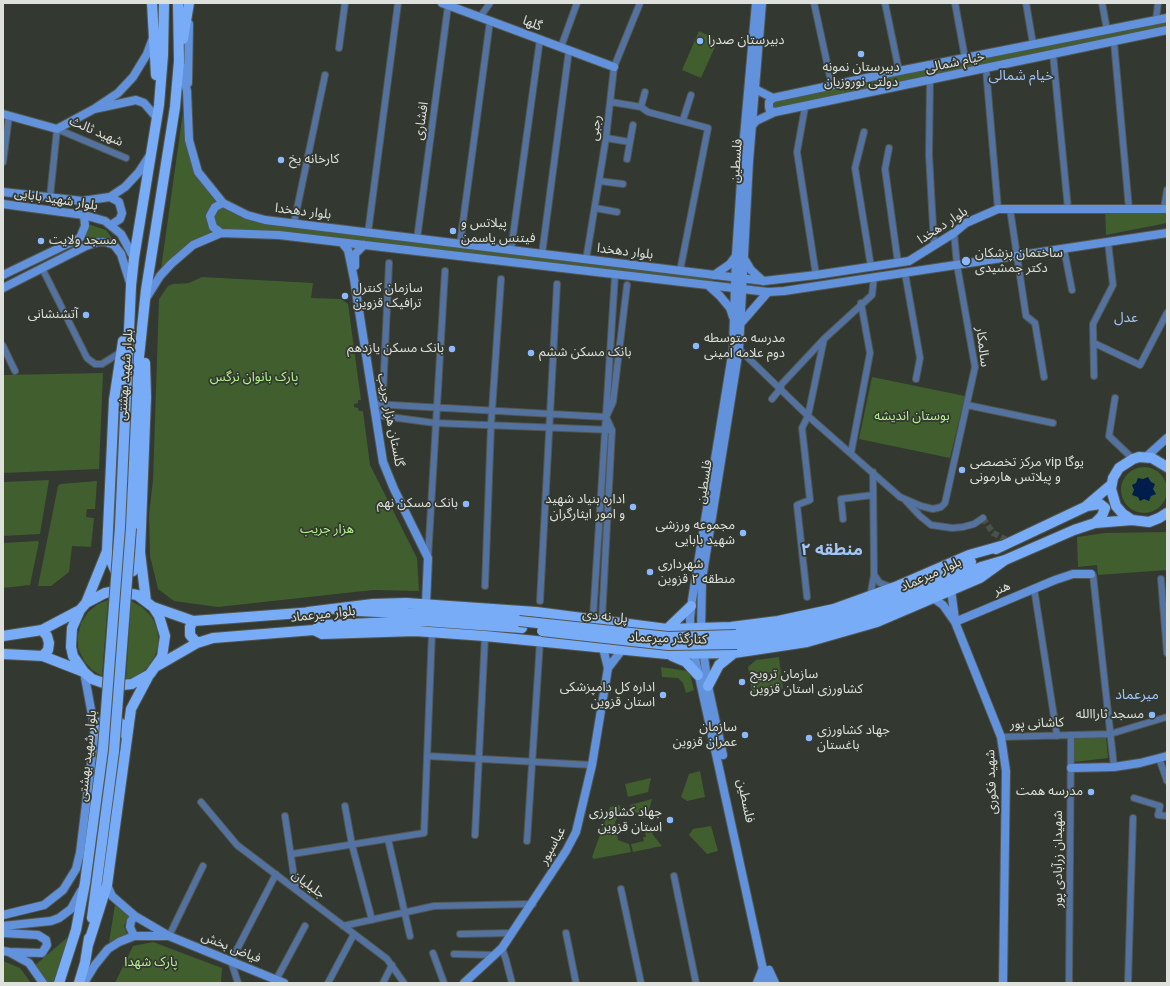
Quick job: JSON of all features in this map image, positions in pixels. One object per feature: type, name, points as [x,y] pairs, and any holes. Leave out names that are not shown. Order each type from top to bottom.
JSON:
[{"type":"main road","points":[[152,3],[153,38],[159,105]]},
{"type":"main road","name":"بلوار شهید بهشتی","points":[[59,983],[76,930],[85,883],[103,749],[120,527],[125,353],[134,258],[153,151],[159,105],[163,55],[164,3]]},
{"type":"main road","name":"بلوار شهید بهشتی","points":[[88,944],[114,751],[131,528],[139,357],[145,300],[175,107],[179,61],[178,3]]},
{"type":"main road","points":[[179,61],[190,3]]},
{"type":"main road","points":[[187,91],[190,3]]},
{"type":"main road","name":"فلسطین","points":[[695,629],[736,349],[748,75],[756,3]]},
{"type":"main road","name":"فلسطین","points":[[740,255],[762,3]]},
{"type":"main road","name":"گلها","points":[[445,4],[614,68]]},
{"type":"main road","name":"خیام شمالی","points":[[773,98],[899,71],[1167,18]]},
{"type":"main road","name":"خیام شمالی","points":[[751,127],[756,121],[774,112],[804,107],[1167,30]]},
{"type":"main road","name":"شهید ثالث","points":[[6,115],[57,129],[94,109],[118,93],[133,77],[147,54],[153,38]]},
{"type":"main road","name":"بلوار دهخدا","points":[[179,61],[187,91],[189,140],[193,158],[201,177],[223,203],[247,215],[294,223],[764,281],[816,275],[910,260],[954,233],[966,223],[998,209],[1166,209]]},
{"type":"main road","points":[[754,85],[757,90],[773,98],[769,102],[769,107],[770,111],[774,112]]},
{"type":"main road","name":"شهید ثالث","points":[[94,109],[136,100],[144,103],[157,118]]},
{"type":"main road","name":"بلوار شهید بابایی","points":[[3,192],[82,201],[110,197],[125,187],[139,172],[153,151]]},
{"type":"main road","points":[[110,197],[119,202],[122,212],[118,222],[111,225]]},
{"type":"main road","points":[[221,233],[212,226],[210,216],[215,207],[223,203]]},
{"type":"main road","name":"بلوار شهید بابایی","points":[[3,204],[97,218],[111,225],[121,234],[134,258]]},
{"type":"main road","points":[[4,273],[80,238],[85,226],[84,215]]},
{"type":"main road","name":"بلوار دهخدا","points":[[145,300],[160,276],[171,264],[194,245],[221,233],[259,233],[768,292],[784,291],[1167,233]]},
{"type":"main road","points":[[80,238],[84,241],[86,246]]},
{"type":"main road","points":[[3,288],[86,246],[98,242],[106,242],[114,245],[121,254],[132,286]]},
{"type":"main road","points":[[342,243],[348,250],[354,279]]},
{"type":"main road","points":[[354,279],[355,254],[364,245]]},
{"type":"main road","points":[[714,275],[740,255],[747,265],[764,281]]},
{"type":"main road","name":"گلستان هزار جریب","points":[[354,279],[373,404],[378,415],[383,462],[394,489],[428,558],[426,604]]},
{"type":"main road","points":[[708,286],[720,296],[730,308],[738,323],[768,292]]},
{"type":"main road","points":[[107,551],[115,570],[129,573],[137,567],[140,552],[146,397],[143,317]]},
{"type":"main road","name":"فلسطین","points":[[736,349],[691,606],[699,654],[708,686],[766,969],[766,983]]},
{"type":"main road","points":[[3,915],[44,904],[63,890],[76,869],[80,853],[95,731],[84,672],[78,664],[71,646],[72,628],[83,607],[107,551],[114,400],[125,353]]},
{"type":"main road","points":[[1146,457],[1167,438]]},
{"type":"main road","points":[[1132,520],[1123,514],[1116,506],[1112,495],[1112,484],[1119,468],[1133,459],[1146,457],[1158,460],[1167,466]]},
{"type":"main road","name":"بلوار میرعماد","points":[[735,640],[803,625],[867,607],[977,559],[1001,546],[1087,506],[1112,484]]},
{"type":"main road","points":[[1087,506],[1100,504],[1105,508],[1102,516],[1095,523]]},
{"type":"main road","points":[[1154,520],[1167,513]]},
{"type":"main road","name":"بلوار میرعماد","points":[[735,640],[790,636],[839,625],[900,603],[981,567],[1005,560],[1074,530],[1095,523],[1132,520],[1143,522],[1154,520],[1167,522]]},
{"type":"main road","name":"کنارگذر میرعماد","points":[[314,630],[322,634],[432,632],[540,640],[667,654],[699,654],[799,617],[834,609],[870,597],[969,555],[1001,546]]},
{"type":"main road","points":[[140,552],[150,604]]},
{"type":"main road","name":"کنارگذر میرعماد","points":[[308,612],[373,604],[426,604],[536,612],[667,629],[695,629],[735,640],[800,643],[842,633],[877,622],[980,578],[1005,560]]},
{"type":"main road","name":"هنر","points":[[955,622],[1034,588],[1073,574],[1091,574]]},
{"type":"main road","points":[[951,590],[955,622]]},
{"type":"main road","points":[[3,636],[42,630],[83,607],[100,595],[116,591],[132,594],[150,604],[159,616],[165,636],[162,657],[132,705],[126,736],[107,885],[88,944],[79,983]]},
{"type":"main road","name":"شهید فکوری","points":[[933,598],[943,604],[955,622],[1001,737],[1006,771],[1003,983]]},
{"type":"main road","name":"بلوار میرعماد","points":[[150,604],[193,621],[350,610],[486,617],[520,625]]},
{"type":"main road","points":[[667,654],[676,649],[680,640],[678,635],[667,629],[691,606]]},
{"type":"main road","points":[[193,621],[190,627],[190,635],[197,643]]},
{"type":"main road","name":"بلوار میرعماد","points":[[153,670],[197,643],[213,638],[314,630],[322,625],[424,621],[520,625]]},
{"type":"main road","name":"پل نه دی","points":[[520,625],[668,637],[735,640]]},
{"type":"main road","points":[[42,630],[47,636],[49,643],[48,650],[44,656]]},
{"type":"main road","points":[[708,686],[735,640]]},
{"type":"main road","points":[[603,648],[608,668]]},
{"type":"main road","points":[[608,668],[622,650]]},
{"type":"main road","points":[[3,654],[44,656],[84,672],[102,684],[122,686],[132,684],[153,670]]},
{"type":"main road","points":[[667,654],[686,662],[698,674]]},
{"type":"main road","name":"فلسطین","points":[[699,654],[698,674],[766,969],[772,983]]},
{"type":"main road","name":"عباسپور","points":[[464,983],[502,948],[566,851],[576,832],[592,765],[608,668]]},
{"type":"main road","points":[[95,731],[101,722],[113,719],[123,725],[126,736]]},
{"type":"main road","points":[[1071,768],[1114,767],[1163,757]]},
{"type":"main road","points":[[3,926],[51,921],[59,918],[71,909],[85,883]]},
{"type":"main road","points":[[107,885],[112,896],[134,916],[169,936]]},
{"type":"main road","points":[[134,916],[130,927],[134,936]]},
{"type":"main road","points":[[3,933],[38,935],[46,940],[47,945],[42,953],[6,951]]},
{"type":"main road","points":[[84,983],[95,965],[108,950],[119,942],[134,936],[169,936]]},
{"type":"main road","name":"فیاض بخش","points":[[169,936],[280,981]]},
{"type":"main road","points":[[6,951],[29,963],[43,983]]},
{"type":"main road","points":[[757,983],[766,969],[775,983]]},
{"type":"street","points":[[339,48],[345,3]]},
{"type":"street","points":[[368,233],[398,3]]},
{"type":"street","points":[[480,17],[490,3]]},
{"type":"street","points":[[561,47],[577,3]]},
{"type":"street","name":"رجبی","points":[[586,260],[606,138],[614,68],[640,3]]},
{"type":"street","points":[[814,3],[832,86]]},
{"type":"street","points":[[885,3],[899,71]]},
{"type":"street","points":[[955,3],[965,58]]},
{"type":"street","points":[[1026,3],[1033,44]]},
{"type":"street","points":[[1102,3],[1107,30]]},
{"type":"street","points":[[1156,20],[1158,3]]},
{"type":"street","name":"افشاری","points":[[417,239],[445,4]]},
{"type":"street","points":[[460,244],[490,21]]},
{"type":"street","points":[[511,250],[540,40]]},
{"type":"street","points":[[1114,42],[1129,209]]},
{"type":"street","points":[[542,254],[569,50]]},
{"type":"street","points":[[1053,54],[1068,209]]},
{"type":"street","points":[[986,69],[998,209]]},
{"type":"street","points":[[294,223],[325,75]]},
{"type":"street","points":[[930,80],[929,156],[934,244]]},
{"type":"street","points":[[641,107],[645,92]]},
{"type":"street","points":[[683,120],[691,95]]},
{"type":"street","points":[[611,102],[641,107],[648,112],[683,120],[708,128],[680,271]]},
{"type":"street","points":[[804,107],[797,152],[816,275]]},
{"type":"street","points":[[3,162],[6,115]]},
{"type":"street","points":[[627,160],[633,125]]},
{"type":"street","points":[[50,197],[57,129]]},
{"type":"street","name":"شهید ثالث","points":[[57,129],[126,158]]},
{"type":"street","points":[[864,132],[855,168],[871,267]]},
{"type":"street","points":[[606,138],[630,142]]},
{"type":"street","points":[[889,148],[885,169],[898,263]]},
{"type":"street","points":[[599,181],[623,184]]},
{"type":"street","points":[[1166,209],[1167,190]]},
{"type":"street","points":[[594,208],[617,212]]},
{"type":"street","points":[[1010,209],[1026,316],[1035,323],[1044,377]]},
{"type":"street","name":"سالمکار","points":[[904,499],[933,509],[940,507],[945,502],[975,367],[957,265],[954,233]]},
{"type":"street","points":[[1094,376],[1094,324],[1113,285],[1108,242]]},
{"type":"street","points":[[1064,249],[1072,290]]},
{"type":"street","points":[[389,263],[383,405],[378,415],[435,423],[612,430]]},
{"type":"street","points":[[42,268],[87,358],[95,364],[102,364],[125,353]]},
{"type":"street","points":[[428,558],[435,423],[438,408],[446,271]]},
{"type":"street","points":[[905,273],[920,358],[916,379]]},
{"type":"street","points":[[597,619],[596,582],[604,430],[615,275]]},
{"type":"street","points":[[772,399],[824,339],[861,303],[872,295],[874,277]]},
{"type":"street","points":[[485,586],[492,425],[501,279]]},
{"type":"street","points":[[540,602],[557,284]]},
{"type":"street","points":[[597,619],[604,583],[612,430],[606,417],[613,402],[627,285]]},
{"type":"street","points":[[851,453],[870,353],[861,303]]},
{"type":"street","points":[[1094,343],[1140,365],[1167,313]]},
{"type":"street","points":[[807,597],[797,505],[810,500],[802,428],[808,416],[824,339]]},
{"type":"street","points":[[3,346],[15,371]]},
{"type":"street","points":[[736,349],[780,388],[808,416],[904,499],[931,525],[952,528],[963,527],[974,524],[984,518]]},
{"type":"street","points":[[1115,398],[1109,436],[1133,459]]},
{"type":"street","points":[[373,404],[606,417]]},
{"type":"street","points":[[967,405],[1053,423]]},
{"type":"street","points":[[870,597],[874,575],[873,472]]},
{"type":"street","points":[[843,519],[841,499],[873,495]]},
{"type":"street","points":[[1091,574],[1093,575],[1114,767]]},
{"type":"street","points":[[874,575],[883,585],[894,588]]},
{"type":"street","points":[[1161,579],[1167,653]]},
{"type":"street","points":[[596,582],[604,583]]},
{"type":"street","points":[[1034,588],[1057,736]]},
{"type":"street","points":[[292,854],[424,833],[432,632]]},
{"type":"street","points":[[475,835],[485,636]]},
{"type":"street","points":[[527,841],[540,640]]},
{"type":"street","name":"کاشانی پور","points":[[1001,737],[1110,734],[1167,717]]},
{"type":"street","name":"شهیدان زرآبادی پور","points":[[1069,983],[1071,735]]},
{"type":"street","points":[[427,756],[592,765]]},
{"type":"street","points":[[1163,757],[1167,781]]},
{"type":"street","points":[[1134,798],[1160,806],[1158,815],[1167,816]]},
{"type":"street","name":"جلیلیان","points":[[201,802],[237,845],[354,934],[392,965],[404,983]]},
{"type":"street","points":[[345,806],[352,845],[372,920]]},
{"type":"street","points":[[285,816],[292,854],[296,890]]},
{"type":"street","points":[[1128,983],[1133,818]]},
{"type":"street","points":[[388,839],[410,936]]},
{"type":"street","points":[[169,936],[203,866]]},
{"type":"street","points":[[238,983],[231,961],[276,874]]},
{"type":"street","points":[[674,876],[696,983]]},
{"type":"street","points":[[621,889],[641,983]]},
{"type":"street","points":[[343,926],[404,911],[434,906],[532,904]]},
{"type":"street","points":[[280,981],[305,926]]},
{"type":"street","points":[[460,934],[512,933]]},
{"type":"street","points":[[566,933],[576,983]]},
{"type":"street","points":[[328,983],[354,934]]},
{"type":"street","points":[[502,948],[512,983]]},
{"type":"street","points":[[433,953],[444,983]]},
{"type":"street","points":[[454,954],[494,955]]},
{"type":"street","points":[[383,983],[392,965]]},
{"type":"green space","points":[[1167,18],[1167,30],[805,107],[769,108],[769,102]]},
{"type":"green space","points":[[699,31],[718,40],[701,78],[682,70]]},
{"type":"green space","points":[[187,91],[193,158],[223,203],[247,215],[712,278],[713,281],[712,283],[221,233],[193,245],[160,276]]},
{"type":"green space","points":[[1105,210],[1167,211],[1167,223],[1106,235]]},
{"type":"green space","points":[[88,224],[106,230],[113,240],[101,237],[90,239],[85,236]]},
{"type":"green space","points":[[202,277],[313,283],[311,298],[341,299],[348,304],[361,400],[358,400],[358,403],[354,404],[354,407],[358,408],[359,411],[363,411],[370,465],[417,558],[419,591],[373,590],[218,607],[174,601],[158,589],[150,556],[149,515],[153,480],[159,299],[168,286],[173,284],[189,283]]},
{"type":"green space","points":[[103,373],[99,469],[3,473],[3,375]]},
{"type":"green space","name":"بوستان اندیشه","points":[[872,377],[965,396],[950,458],[859,439]]},
{"type":"green space","points":[[1149,467],[1153,468],[1163,477],[1166,481],[1166,499],[1157,509],[1149,513],[1139,513],[1131,509],[1122,499],[1121,485],[1125,477],[1135,468]]},
{"type":"green space","points":[[49,480],[40,534],[3,536],[3,482]]},
{"type":"green space","points":[[97,481],[95,509],[87,509],[86,517],[94,518],[91,547],[72,546],[69,572],[51,586],[38,586],[58,486],[60,484]]},
{"type":"green space","points":[[1167,532],[1167,570],[1098,575],[1097,565],[1078,567],[1077,537],[1105,533]]},
{"type":"green space","points":[[39,542],[30,585],[3,588],[3,543]]},
{"type":"green space","points":[[108,600],[102,676],[92,670],[84,661],[78,648],[78,635],[81,623],[88,612],[98,604]]},
{"type":"green space","points":[[131,601],[142,607],[152,617],[157,629],[159,643],[155,656],[148,667],[137,676],[126,679]]},
{"type":"green space","points":[[779,657],[783,689],[752,693],[748,667],[756,660]]},
{"type":"green space","points":[[661,667],[687,671],[691,677],[694,690],[686,693],[683,683],[678,678],[662,677]]},
{"type":"green space","points":[[1074,737],[1106,737],[1108,758],[1074,762]]},
{"type":"green space","points":[[700,771],[705,797],[687,801],[681,797],[689,774]]},
{"type":"green space","points":[[651,778],[648,792],[628,797],[625,784]]},
{"type":"green space","points":[[652,799],[647,817],[644,818],[631,809],[630,805]]},
{"type":"green space","points":[[620,805],[621,812],[615,822],[618,840],[629,844],[631,852],[594,859],[592,857],[610,807]]},
{"type":"green space","points":[[651,826],[653,835],[662,846],[633,852],[631,844],[644,841],[643,837],[646,837],[644,828]]},
{"type":"green space","points":[[711,826],[718,851],[707,854],[689,835],[693,829]]},
{"type":"green space","points":[[115,905],[129,916],[124,926],[127,934],[109,942]]},
{"type":"green space","points":[[76,930],[59,983],[43,983],[33,967]]},
{"type":"green space","name":"پارک شهدا","points":[[153,942],[222,968],[221,983],[115,983],[133,946]]},
{"type":"green space","points":[[3,961],[20,968],[31,983],[3,983]]},
{"type":"water","points":[[1148,477],[1151,482],[1155,484],[1153,489],[1156,494],[1151,496],[1149,501],[1144,499],[1140,501],[1138,497],[1132,495],[1134,490],[1132,485],[1136,483],[1138,478],[1143,479]]},
{"type":"tunnel","points":[[983,518],[993,533],[1005,539],[1012,539]]},
{"type":"place","name":"دبیرستان صدرا","points":[[700,41]]},
{"type":"place","name":"دبیرستان نمونه دولتی نوروزیان","points":[[861,54]]},
{"type":"place","name":"کارخانه یخ","points":[[281,160]]},
{"type":"place","name":"پیلاتس و فیتنس یاسمن","points":[[453,231]]},
{"type":"place","name":"مسجد ولایت","points":[[41,241]]},
{"type":"place","name":"ساختمان پزشکان دکتر جمشیدی","points":[[966,261]]},
{"type":"place","name":"سازمان کنترل ترافیک قزوین","points":[[345,296]]},
{"type":"place","name":"آتشنشانی","points":[[86,315]]},
{"type":"place","name":"مدرسه متوسطه دوم علامه امینی","points":[[696,346]]},
{"type":"place","name":"بانک مسکن یازدهم","points":[[452,349]]},
{"type":"place","name":"بانک مسکن ششم","points":[[531,353]]},
{"type":"place","name":"مرکز تخصصی vip یوگا و پیلاتس هارمونی","points":[[962,470]]},
{"type":"place","name":"بانک مسکن نهم","points":[[466,504]]},
{"type":"place","name":"اداره بنیاد شهید و امور ایثارگران","points":[[633,507]]},
{"type":"place","name":"مجموعه ورزشی شهید بابایی","points":[[743,533]]},
{"type":"place","name":"شهرداری منطقه ۲ قزوین","points":[[650,572]]},
{"type":"place","name":"سازمان ترویج کشاورزی استان قزوین","points":[[742,682]]},
{"type":"place","name":"اداره کل دامپزشکی استان قزوین","points":[[663,695]]},
{"type":"place","name":"مسجد ثاراالله","points":[[1152,715]]},
{"type":"place","name":"سازمان عمران قزوین","points":[[745,735]]},
{"type":"place","name":"جهاد کشاورزی باغستان","points":[[809,738]]},
{"type":"place","name":"مدرسه همت","points":[[1091,792]]},
{"type":"place","name":"جهاد کشاورزی استان قزوین","points":[[670,820]]},
{"type":"district","name":"خیام شمالی","points":[[1021,76]]},
{"type":"district","name":"عدل","points":[[1126,318]]},
{"type":"district","name":"منطقه ۲","points":[[832,551]]},
{"type":"district","name":"میرعماد","points":[[1137,695]]},
{"type":"park label","name":"پارک بانوان نرگس","points":[[254,378]]},
{"type":"park label","name":"هزار جریب","points":[[327,530]]}]
